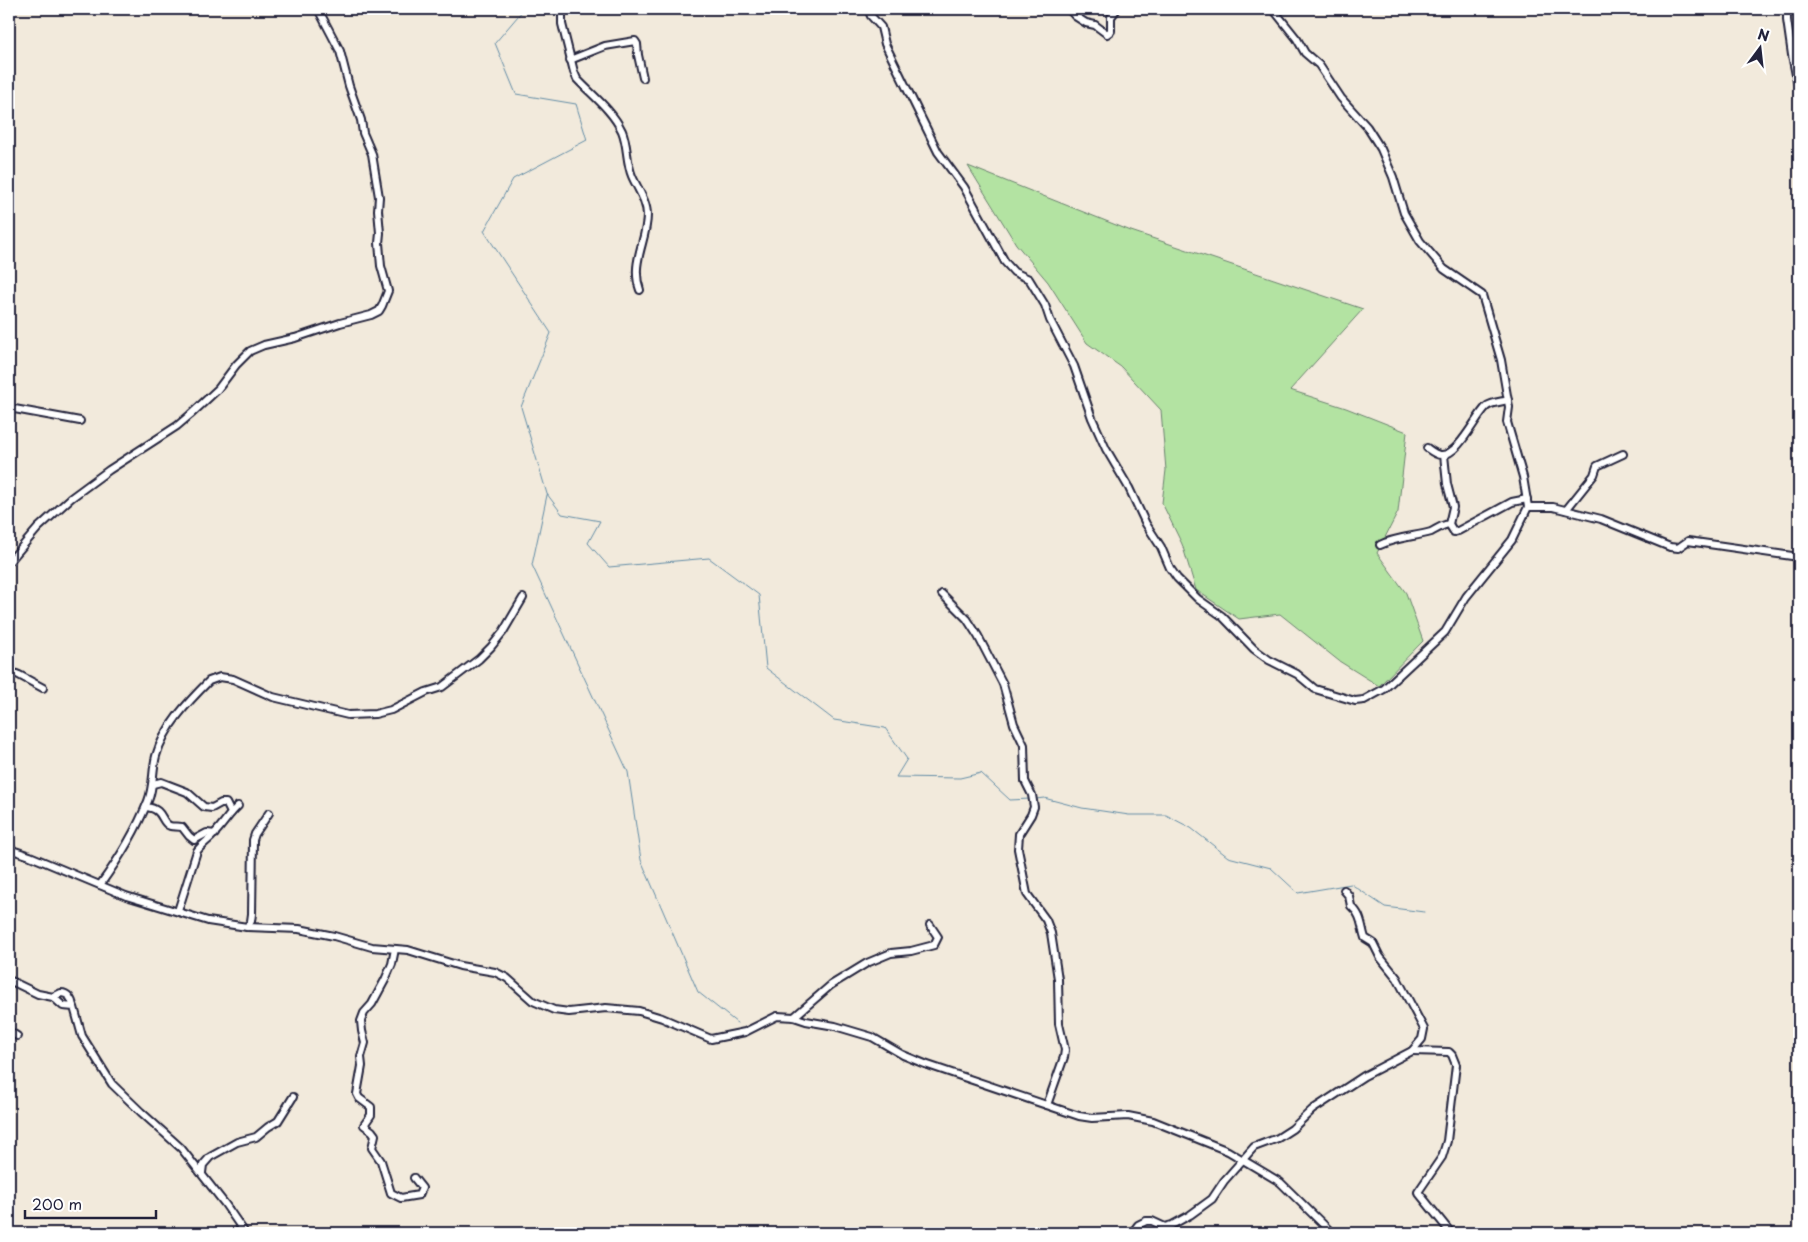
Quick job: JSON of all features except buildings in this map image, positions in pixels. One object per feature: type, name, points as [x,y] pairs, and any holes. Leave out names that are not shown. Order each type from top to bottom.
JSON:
[{"type":"street","points":[[9,562],[38,528],[72,498],[110,470],[177,426],[190,415],[218,389],[236,365],[250,351],[264,345],[295,338],[371,315],[379,311],[382,306],[388,291],[381,266],[379,196],[372,154],[363,133],[361,120],[349,86],[340,50],[318,9]]},
{"type":"street","points":[[562,9],[562,24],[570,60],[577,78],[608,111],[622,132],[632,176],[647,208],[646,224],[638,254],[636,272],[640,290]]},
{"type":"street","points":[[868,9],[881,28],[885,44],[907,85],[938,152],[964,187],[1005,262],[1014,272],[1029,279],[1045,306],[1051,323],[1074,366],[1092,418],[1104,445],[1129,488],[1146,524],[1161,547],[1170,568],[1191,592],[1222,616],[1261,654],[1297,674],[1315,689],[1355,701],[1364,700],[1384,689],[1445,632],[1466,597],[1512,540],[1528,507],[1527,499],[1523,477],[1507,422],[1509,407],[1501,360],[1482,295],[1444,269],[1420,241],[1404,213],[1393,177],[1381,149],[1367,127],[1341,98],[1319,66],[1306,53],[1273,9]]},
{"type":"street","points":[[1069,9],[1075,16],[1086,23],[1095,25],[1107,34],[1111,31],[1111,17],[1117,9]]},
{"type":"street","points":[[1787,9],[1792,55],[1799,90]]},
{"type":"street","points":[[570,60],[605,46],[635,42],[637,44],[643,78]]},
{"type":"street","points":[[1427,448],[1439,455],[1444,455],[1461,443],[1488,406],[1508,400]]},
{"type":"street","points":[[9,408],[80,421]]},
{"type":"street","points":[[1566,510],[1594,475],[1597,466],[1623,454]]},
{"type":"street","points":[[1444,455],[1447,484],[1453,507],[1449,524],[1454,532],[1512,502],[1527,499]]},
{"type":"street","points":[[1528,507],[1553,507],[1601,519],[1670,548],[1678,548],[1688,541],[1799,557]]},
{"type":"street","points":[[1380,545],[1389,540],[1431,532],[1449,524]]},
{"type":"street","points":[[942,594],[967,619],[978,636],[1003,684],[1014,724],[1024,745],[1024,780],[1032,795],[1034,806],[1031,815],[1019,834],[1018,848],[1027,894],[1046,920],[1051,933],[1058,979],[1058,1024],[1065,1050],[1047,1105]]},
{"type":"street","points":[[100,885],[118,860],[146,807],[153,784],[155,758],[165,734],[209,681],[220,677],[233,678],[273,697],[348,715],[375,714],[391,710],[426,692],[442,687],[479,659],[503,632],[523,598]]},
{"type":"street","points":[[9,671],[19,674],[43,688]]},
{"type":"street","points":[[153,784],[161,782],[191,794],[204,807],[212,808],[221,803],[226,803],[231,812]]},
{"type":"street","points":[[178,911],[195,854],[200,846],[215,834],[231,812],[238,806]]},
{"type":"street","points":[[146,807],[156,809],[166,824],[182,827],[194,840],[207,833],[215,834]]},
{"type":"street","points":[[247,927],[251,921],[252,914],[253,840],[269,813]]},
{"type":"street","points":[[9,849],[126,896],[217,923],[247,927],[299,929],[334,936],[365,946],[408,950],[460,966],[501,974],[533,1001],[554,1010],[569,1012],[606,1008],[640,1011],[662,1018],[711,1039],[745,1032],[777,1016],[794,1017],[841,1028],[872,1037],[903,1055],[925,1064],[1087,1118],[1128,1116],[1154,1121],[1218,1147],[1280,1182],[1332,1233]]},
{"type":"street","points":[[1132,1233],[1138,1225],[1146,1221],[1152,1221],[1165,1226],[1172,1225],[1190,1215],[1212,1199],[1224,1181],[1254,1147],[1267,1143],[1292,1129],[1312,1110],[1364,1076],[1412,1051],[1422,1039],[1424,1029],[1397,978],[1380,957],[1373,943],[1365,938],[1364,927],[1357,911],[1351,906],[1349,896],[1344,890]]},
{"type":"street","points":[[794,1017],[831,984],[867,963],[891,953],[911,951],[934,945],[938,937],[930,924]]},
{"type":"street","points":[[395,949],[389,971],[361,1021],[365,1043],[361,1057],[357,1094],[358,1098],[371,1107],[371,1115],[364,1125],[374,1132],[372,1148],[381,1161],[392,1193],[402,1198],[418,1195],[422,1188],[414,1178]]},
{"type":"street","points":[[9,980],[38,994],[53,997],[63,1006],[73,1006]]},
{"type":"street","points":[[53,997],[63,992],[71,998],[82,1036],[112,1084],[181,1148],[202,1173],[245,1233]]},
{"type":"street","points":[[9,1031],[17,1036]]},
{"type":"street","points":[[1412,1051],[1449,1052],[1456,1064],[1447,1141],[1442,1157],[1418,1192],[1451,1233]]},
{"type":"street","points":[[202,1173],[203,1165],[210,1158],[237,1142],[256,1137],[278,1121],[293,1097]]},
{"type":"green space","points":[[968,166],[1131,231],[1363,309],[1290,390],[1346,408],[1407,432],[1398,512],[1377,553],[1406,593],[1423,641],[1379,686],[1339,661],[1280,614],[1239,619],[1196,590],[1182,544],[1162,503],[1166,470],[1161,410],[1121,367],[1087,343],[1048,282],[1016,244]]},
{"type":"waterway","points":[[524,9],[495,43],[516,94],[576,104],[587,140],[513,179],[484,231],[551,333],[521,407],[547,494],[562,514],[600,521],[588,543],[609,567],[709,558],[759,595],[766,668],[834,720],[885,728],[907,759],[896,777],[960,778],[981,773],[1010,800],[1030,799]]},
{"type":"waterway","points":[[547,495],[532,565],[628,772],[641,860],[698,992],[737,1023]]},
{"type":"waterway","points":[[1036,799],[1044,798],[1082,808],[1129,815],[1166,815],[1191,828],[1228,857],[1271,868],[1298,893],[1351,884],[1385,907],[1424,912]]}]
